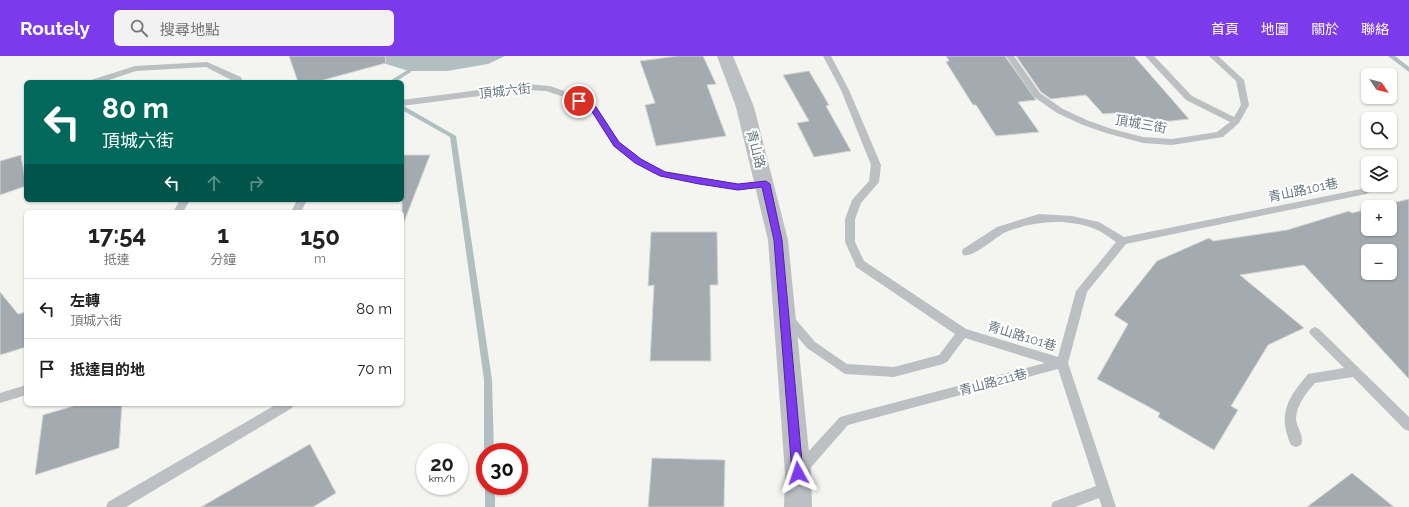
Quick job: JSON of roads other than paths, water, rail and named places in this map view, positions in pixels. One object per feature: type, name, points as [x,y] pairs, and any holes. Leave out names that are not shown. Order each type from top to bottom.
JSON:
[{"type":"street","name":"青山路","points":[[725,56],[745,107],[766,184],[778,240],[798,473],[798,507]]},
{"type":"lane","name":"青山路101巷","points":[[827,56],[845,90],[876,165],[874,182],[856,202],[850,219],[850,242],[860,264],[962,333],[1062,363],[1082,291],[1123,241],[1361,192]]},
{"type":"lane","name":"頂城三街","points":[[1010,56],[1037,95],[1060,111],[1109,132],[1143,140],[1172,142],[1220,135],[1236,121],[1245,104],[1240,80],[1213,56]]},
{"type":"lane","points":[[1149,56],[1189,98],[1236,121]]},
{"type":"lane","points":[[100,80],[135,69],[207,64],[238,80]]},
{"type":"lane","name":"頂城六街","points":[[404,103],[526,87],[547,88],[594,108],[616,144],[638,161],[663,174],[699,182],[738,187],[766,184]]},
{"type":"lane","points":[[967,252],[1001,230],[1039,218],[1072,220],[1099,226],[1123,241]]},
{"type":"lane","points":[[785,314],[811,345],[845,369],[894,372],[943,359],[962,333]]},
{"type":"lane","points":[[1315,332],[1409,425]]},
{"type":"lane","points":[[1062,363],[1103,490],[1110,507]]},
{"type":"lane","name":"青山路211巷","points":[[798,473],[844,421],[1062,363]]},
{"type":"lane","points":[[1296,441],[1290,418],[1297,396],[1312,378],[1354,372]]},
{"type":"lane","points":[[0,398],[24,391]]},
{"type":"lane","points":[[113,507],[285,406]]},
{"type":"lane","points":[[1058,507],[1103,490]]},
{"type":"waterway","points":[[1391,56],[1409,70]]},
{"type":"waterway","points":[[394,80],[409,71]]},
{"type":"waterway","points":[[404,108],[453,136],[488,380],[489,443]]},
{"type":"waterway","points":[[490,495],[490,507]]}]
